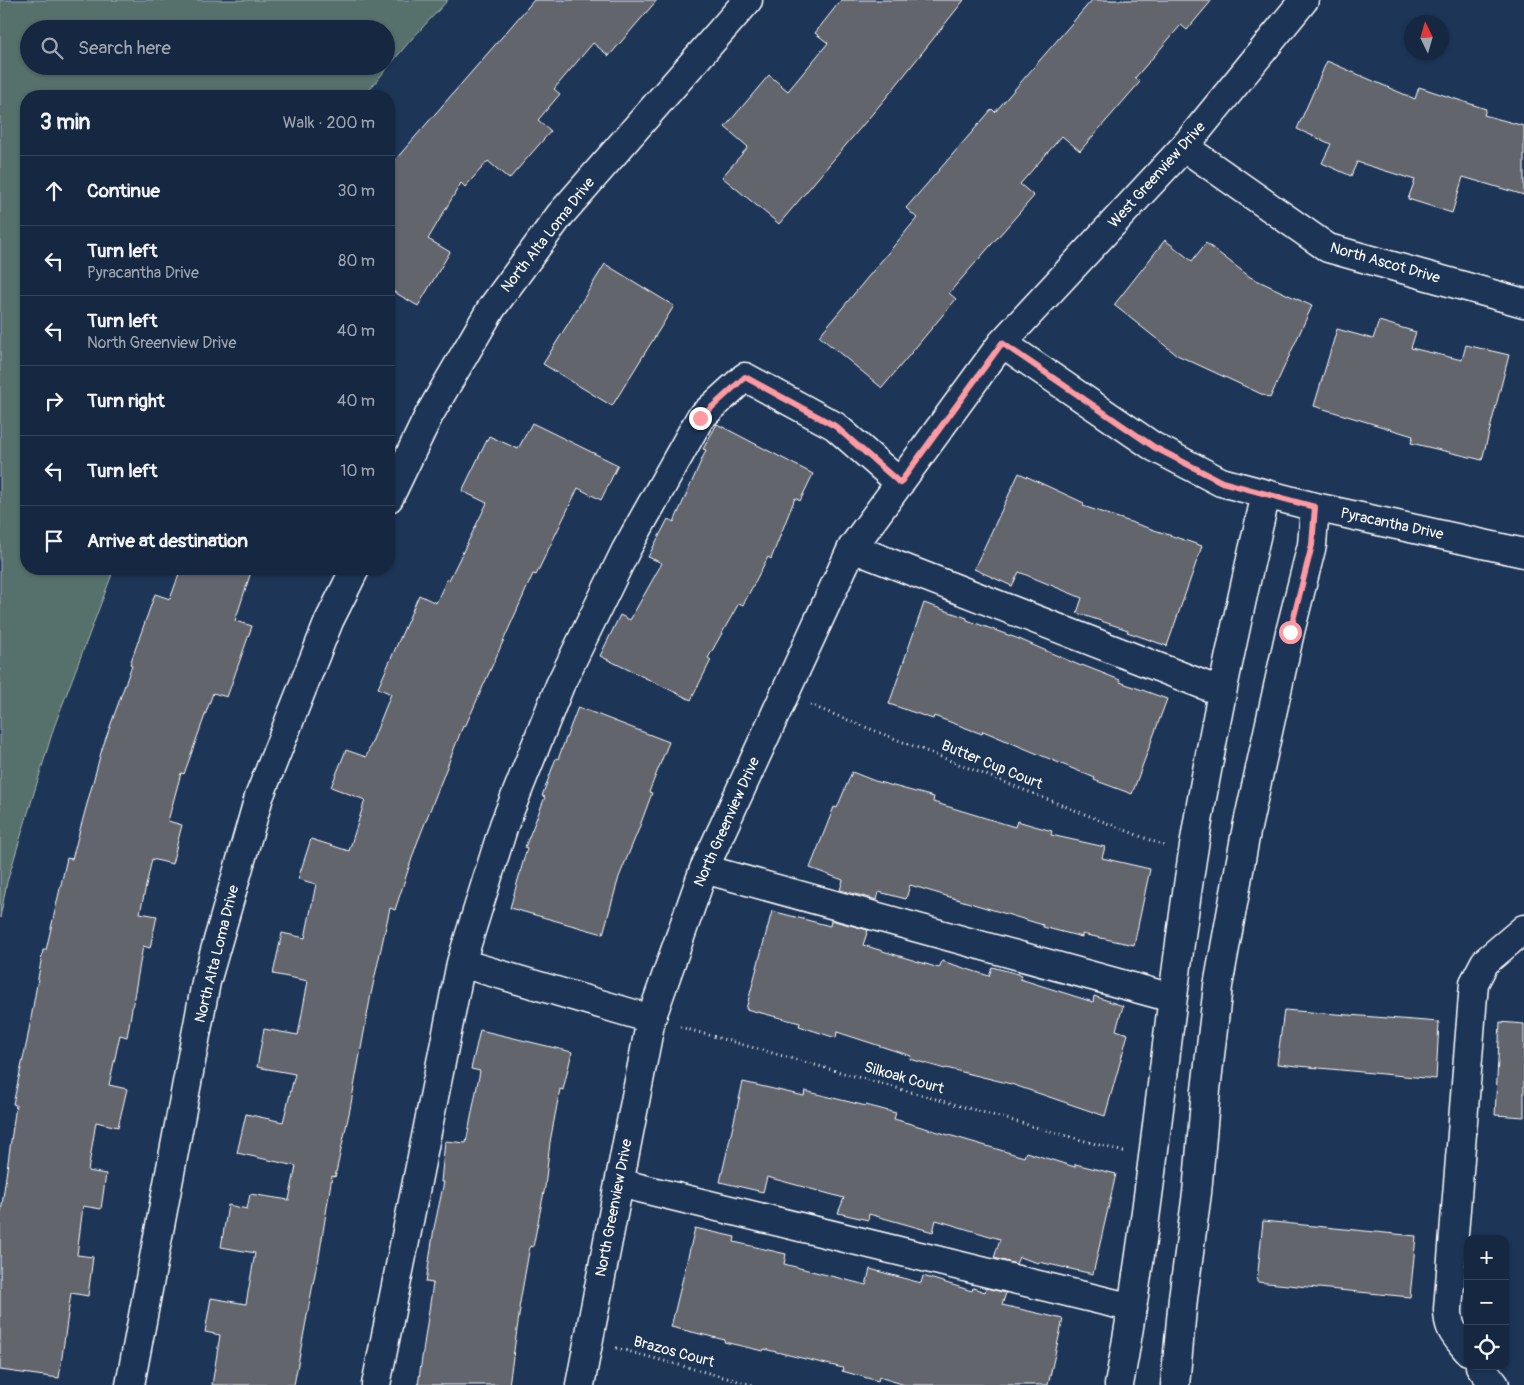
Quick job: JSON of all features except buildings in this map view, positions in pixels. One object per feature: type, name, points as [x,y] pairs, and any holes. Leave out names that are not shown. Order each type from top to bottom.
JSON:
[{"type":"street","name":"North Alta Loma Drive","points":[[395,486],[429,415],[491,309],[560,215],[748,0]]},
{"type":"street","name":"West Greenview Drive","points":[[1002,343],[1184,147],[1304,0]]},
{"type":"street","name":"North Ascot Drive","points":[[1184,147],[1328,248],[1524,303]]},
{"type":"street","name":"North Greenview Drive","points":[[580,1385],[651,1019],[704,868],[852,548],[1002,343]]},
{"type":"street","name":"Pyracantha Drive","points":[[1002,343],[1154,447],[1222,482],[1315,507],[1524,553]]},
{"type":"street","points":[[376,1385],[461,963],[504,826],[560,686],[626,550],[700,418],[745,377],[835,426],[900,483]]},
{"type":"street","points":[[1118,1385],[1133,1308],[1172,998],[1192,857],[1222,692],[1266,494]]},
{"type":"street","points":[[1175,1385],[1182,1298],[1197,1193],[1218,986],[1246,832],[1290,632],[1312,545],[1315,507]]},
{"type":"street","points":[[852,548],[1222,692]]},
{"type":"street","name":"North Alta Loma Drive","points":[[130,1385],[206,982],[260,797],[329,621],[351,575]]},
{"type":"street","points":[[704,868],[1172,998]]},
{"type":"street","points":[[1464,1346],[1452,1332],[1448,1322],[1448,1309],[1474,983],[1485,962],[1524,929]]},
{"type":"street","points":[[461,963],[651,1019]]},
{"type":"street","points":[[619,1183],[1133,1308]]},
{"type":"street","points":[[1483,1370],[1495,1385]]},
{"type":"path","name":"Butter Cup Court","points":[[784,695],[1192,857]]},
{"type":"path","name":"Silkoak Court","points":[[651,1019],[1152,1160]]},
{"type":"path","name":"Brazos Court","points":[[589,1341],[753,1385]]},
{"type":"green space","points":[[0,0],[448,0],[395,59],[395,20],[20,20],[20,75],[382,75],[369,90],[20,90],[20,575],[112,575],[54,727],[7,882],[0,918]]},
{"type":"route","points":[[700,418],[745,377],[835,426],[900,483],[1002,343],[1154,447],[1222,482],[1315,507],[1312,545],[1290,632]]}]
